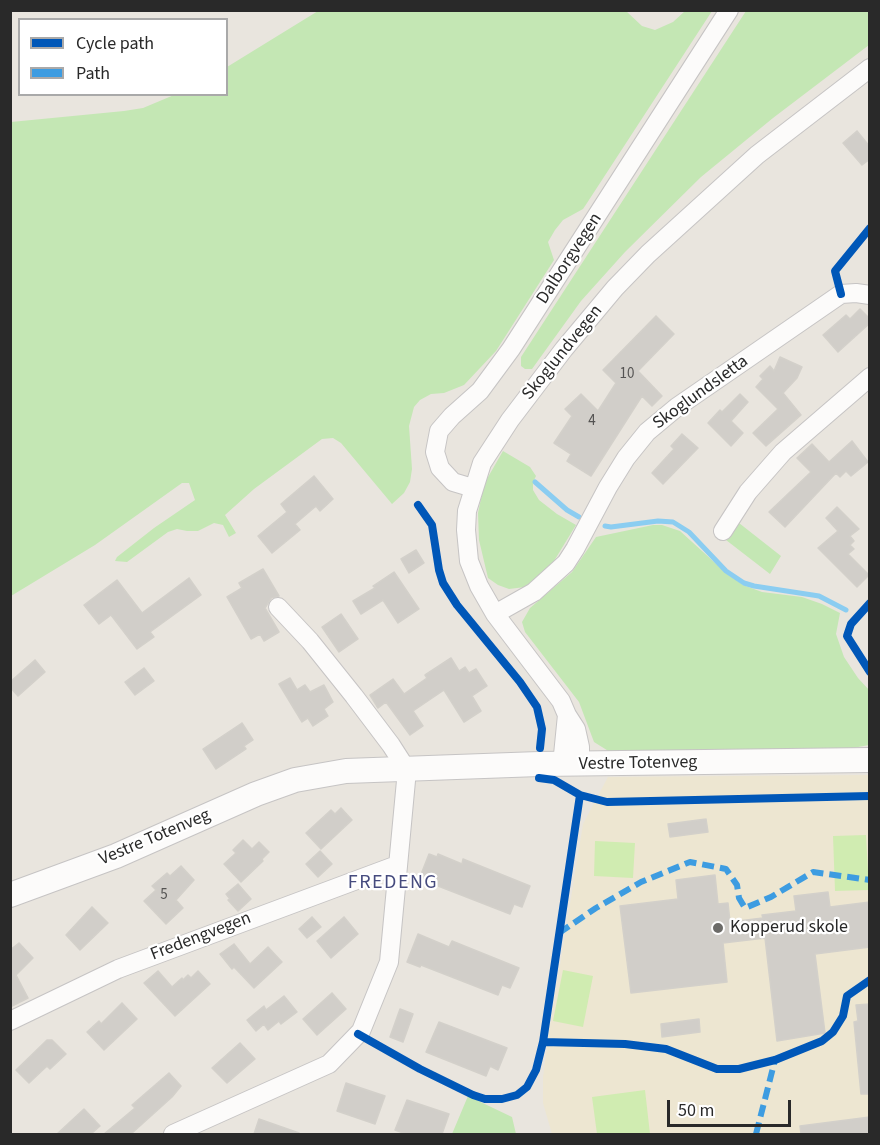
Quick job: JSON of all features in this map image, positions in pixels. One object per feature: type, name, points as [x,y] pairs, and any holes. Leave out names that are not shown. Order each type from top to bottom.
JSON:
[{"type":"street","name":"Dalborgvegen","points":[[473,488],[453,482],[440,468],[435,452],[439,431],[480,391],[505,358],[729,10]]},
{"type":"street","name":"Skoglundvegen","points":[[571,765],[567,715],[553,688],[495,614],[478,586],[469,561],[467,511],[482,463],[510,420],[564,349],[615,288],[655,247],[725,183],[870,68]]},
{"type":"street","name":"Skoglundsletta","points":[[495,614],[534,592],[566,563],[614,477],[647,432],[677,407],[841,294],[870,295]]},
{"type":"street","points":[[723,531],[748,492],[783,452],[870,377]]},
{"type":"street","points":[[173,1134],[329,1064],[361,1031],[389,962],[407,770],[354,696],[310,641],[278,607]]},
{"type":"street","name":"Vestre Totenveg","points":[[10,895],[116,856],[256,794],[296,780],[346,771],[870,760]]},
{"type":"street","name":"Fredengvegen","points":[[10,1021],[118,969],[397,865]]},
{"type":"shaded area","name":"Kopperud skole","points":[[869,775],[869,1134],[552,1134],[543,1103],[543,1077],[549,1033],[583,824],[608,777]]},
{"type":"green space","points":[[318,11],[626,11],[642,26],[655,30],[673,22],[685,11],[712,11],[583,209],[563,220],[555,230],[548,242],[554,260],[496,351],[464,385],[444,393],[431,394],[420,400],[414,407],[409,426],[412,469],[410,482],[404,493],[392,504],[341,443],[333,438],[322,439],[254,489],[225,515],[236,533],[229,537],[223,525],[214,523],[198,531],[177,529],[168,532],[127,562],[115,561],[154,528],[195,500],[189,483],[182,483],[95,545],[11,596],[11,122],[143,108],[172,96],[228,96],[228,66]]},
{"type":"green space","points":[[746,11],[869,11],[869,45],[773,118],[701,177],[625,252],[581,301],[532,369],[525,369],[521,366],[521,357]]},
{"type":"green space","points":[[503,451],[530,467],[536,476],[533,490],[539,500],[576,525],[554,561],[538,577],[525,587],[509,589],[488,578],[479,540],[478,513],[484,484]]},
{"type":"green space","points":[[739,523],[781,556],[770,574],[726,540]]},
{"type":"green space","points":[[662,525],[680,531],[743,585],[762,592],[802,597],[840,613],[836,634],[844,657],[869,690],[869,745],[842,750],[610,752],[594,742],[579,702],[525,632],[522,622],[530,608],[572,572],[596,537]]},
{"type":"green space","points":[[866,835],[869,890],[835,891],[833,836]]},
{"type":"green space","points":[[595,841],[635,843],[633,878],[594,876]]},
{"type":"green space","points":[[563,970],[593,976],[583,1027],[553,1021]]},
{"type":"green space","points":[[645,1090],[650,1134],[597,1134],[592,1097]]},
{"type":"green space","points":[[468,1096],[512,1117],[516,1134],[452,1134]]},
{"type":"building","points":[[857,131],[870,147],[870,159],[862,165],[843,143]]},
{"type":"building","points":[[860,309],[870,319],[870,323],[838,352],[823,335],[846,315],[850,319]]},
{"type":"building","points":[[656,316],[674,334],[638,371],[662,396],[652,406],[642,396],[591,476],[567,461],[571,454],[554,443],[572,416],[565,409],[581,394],[598,411],[616,383],[603,370]]},
{"type":"building","points":[[780,357],[802,367],[797,378],[783,393],[801,415],[766,446],[753,433],[778,409],[756,387],[763,379],[760,376],[770,366],[774,371]]},
{"type":"building","points":[[740,394],[748,402],[731,421],[743,433],[731,446],[708,423]]},
{"type":"building","points":[[682,434],[698,448],[663,484],[652,473],[674,449],[671,446]]},
{"type":"building","points":[[852,441],[868,462],[851,476],[846,471],[840,477],[836,473],[785,527],[769,512],[811,472],[797,458],[812,444],[829,462]]},
{"type":"building","points":[[314,476],[333,499],[320,511],[316,506],[295,524],[300,530],[272,553],[258,536],[287,512],[281,504]]},
{"type":"building","points":[[837,507],[859,529],[850,536],[854,541],[850,545],[854,549],[848,554],[869,575],[857,587],[818,548],[838,531],[826,518]]},
{"type":"building","points":[[416,550],[424,563],[409,573],[401,559]]},
{"type":"building","points":[[263,569],[279,596],[271,598],[265,608],[279,632],[264,641],[260,634],[251,639],[227,597],[242,588],[239,583]]},
{"type":"building","points":[[394,572],[419,609],[398,623],[383,600],[361,614],[353,601],[375,588],[373,586]]},
{"type":"building","points":[[189,578],[201,595],[150,632],[154,637],[137,649],[111,615],[99,624],[84,605],[117,580],[142,613]]},
{"type":"building","points":[[341,614],[358,639],[339,652],[322,627]]},
{"type":"building","points":[[451,658],[459,671],[465,667],[469,673],[476,669],[487,686],[472,696],[481,711],[464,722],[444,690],[413,711],[423,726],[410,735],[386,702],[378,708],[370,695],[393,679],[404,694],[427,678],[425,675]]},
{"type":"building","points":[[35,660],[45,672],[18,696],[10,687],[10,682]]},
{"type":"building","points":[[144,668],[154,681],[135,695],[125,682]]},
{"type":"building","points":[[290,678],[297,690],[305,685],[310,692],[324,685],[333,702],[324,709],[328,716],[313,726],[308,718],[302,722],[279,684]]},
{"type":"building","points":[[242,723],[253,740],[244,746],[246,749],[216,769],[203,749]]},
{"type":"building","points":[[341,808],[352,820],[321,849],[306,833],[331,810],[335,814]]},
{"type":"building","points":[[706,819],[708,832],[670,837],[668,824]]},
{"type":"building","points":[[243,840],[252,849],[259,842],[269,852],[241,882],[224,864],[236,853],[233,850]]},
{"type":"building","points":[[320,851],[332,864],[318,877],[306,864]]},
{"type":"building","points":[[429,854],[437,857],[438,854],[462,864],[463,859],[530,886],[522,907],[514,904],[510,914],[433,884],[431,887],[418,882]]},
{"type":"building","points":[[181,866],[194,880],[176,900],[183,908],[166,924],[144,901],[156,890],[152,886],[167,873],[170,876]]},
{"type":"building","points":[[715,875],[718,904],[728,903],[730,922],[796,911],[794,896],[828,892],[830,907],[870,902],[870,947],[815,954],[825,1033],[777,1041],[765,938],[723,943],[727,982],[631,993],[620,906],[678,899],[676,880]]},
{"type":"building","points":[[238,884],[251,899],[238,911],[228,900],[230,899],[226,894]]},
{"type":"building","points":[[92,907],[108,923],[80,950],[66,935]]},
{"type":"building","points":[[312,917],[321,927],[307,938],[299,929]]},
{"type":"building","points":[[344,917],[358,934],[331,958],[317,941]]},
{"type":"building","points":[[418,934],[449,947],[452,941],[519,968],[510,988],[502,985],[498,995],[421,965],[420,967],[407,962]]},
{"type":"building","points":[[19,943],[33,958],[16,975],[28,998],[10,1007],[10,950]]},
{"type":"building","points":[[234,944],[250,964],[268,947],[282,962],[254,988],[234,967],[232,969],[220,954]]},
{"type":"building","points":[[158,971],[172,987],[182,978],[183,980],[188,975],[191,978],[198,971],[210,984],[175,1016],[144,983]]},
{"type":"building","points":[[332,993],[346,1009],[317,1035],[303,1019]]},
{"type":"building","points":[[284,996],[297,1012],[281,1024],[279,1021],[268,1030],[264,1024],[256,1031],[247,1020],[264,1006],[266,1010]]},
{"type":"building","points":[[122,1003],[137,1019],[104,1050],[87,1032],[99,1021],[101,1024]]},
{"type":"building","points":[[870,1004],[870,1094],[861,1094],[854,1022],[858,1021],[856,1005]]},
{"type":"building","points":[[400,1009],[413,1014],[403,1042],[390,1037]]},
{"type":"building","points":[[699,1019],[700,1032],[662,1037],[661,1024]]},
{"type":"building","points":[[439,1022],[507,1048],[498,1070],[490,1066],[486,1076],[426,1052]]},
{"type":"building","points":[[47,1040],[52,1040],[66,1054],[50,1069],[47,1066],[29,1083],[16,1070]]},
{"type":"building","points":[[240,1043],[255,1059],[227,1083],[212,1068]]},
{"type":"building","points":[[169,1073],[181,1086],[172,1097],[131,1134],[104,1134],[135,1108],[132,1105]]},
{"type":"building","points":[[346,1083],[385,1096],[375,1124],[337,1111]]},
{"type":"building","points":[[407,1100],[449,1114],[442,1134],[406,1134],[395,1130]]},
{"type":"building","points":[[84,1109],[100,1126],[91,1134],[57,1134]]},
{"type":"building","points":[[870,1117],[870,1134],[801,1134],[800,1126]]},
{"type":"building","points":[[259,1119],[299,1133],[254,1134]]},
{"type":"waterway","points":[[535,482],[567,510],[579,517]]},
{"type":"waterway","points":[[605,526],[658,521],[673,522],[689,532],[726,571],[744,583],[819,596],[846,610]]},
{"type":"marked path","points":[[559,933],[641,882],[690,862],[726,869],[737,885],[739,898],[745,908],[771,897],[813,872],[870,880]]},
{"type":"marked path","points":[[756,1134],[775,1060]]},
{"type":"cycle path","points":[[841,294],[835,271],[870,228]]},
{"type":"cycle path","points":[[418,505],[432,525],[443,583],[457,605],[520,682],[537,707],[542,729],[540,748]]},
{"type":"cycle path","points":[[870,603],[851,624],[847,636],[870,672]]},
{"type":"cycle path","points":[[539,778],[554,780],[580,795],[607,802],[870,796]]},
{"type":"cycle path","points":[[358,1034],[420,1069],[485,1099],[502,1099],[517,1095],[527,1087],[536,1070],[543,1042],[580,795]]},
{"type":"cycle path","points":[[543,1042],[625,1044],[666,1049],[717,1069],[739,1069],[775,1060],[822,1041],[833,1032],[843,1016],[847,996],[870,980]]},
{"type":"place","name":"Kopperud skole","points":[[718,928]]},
{"type":"district","name":"FREDENG","points":[[393,884]]}]
